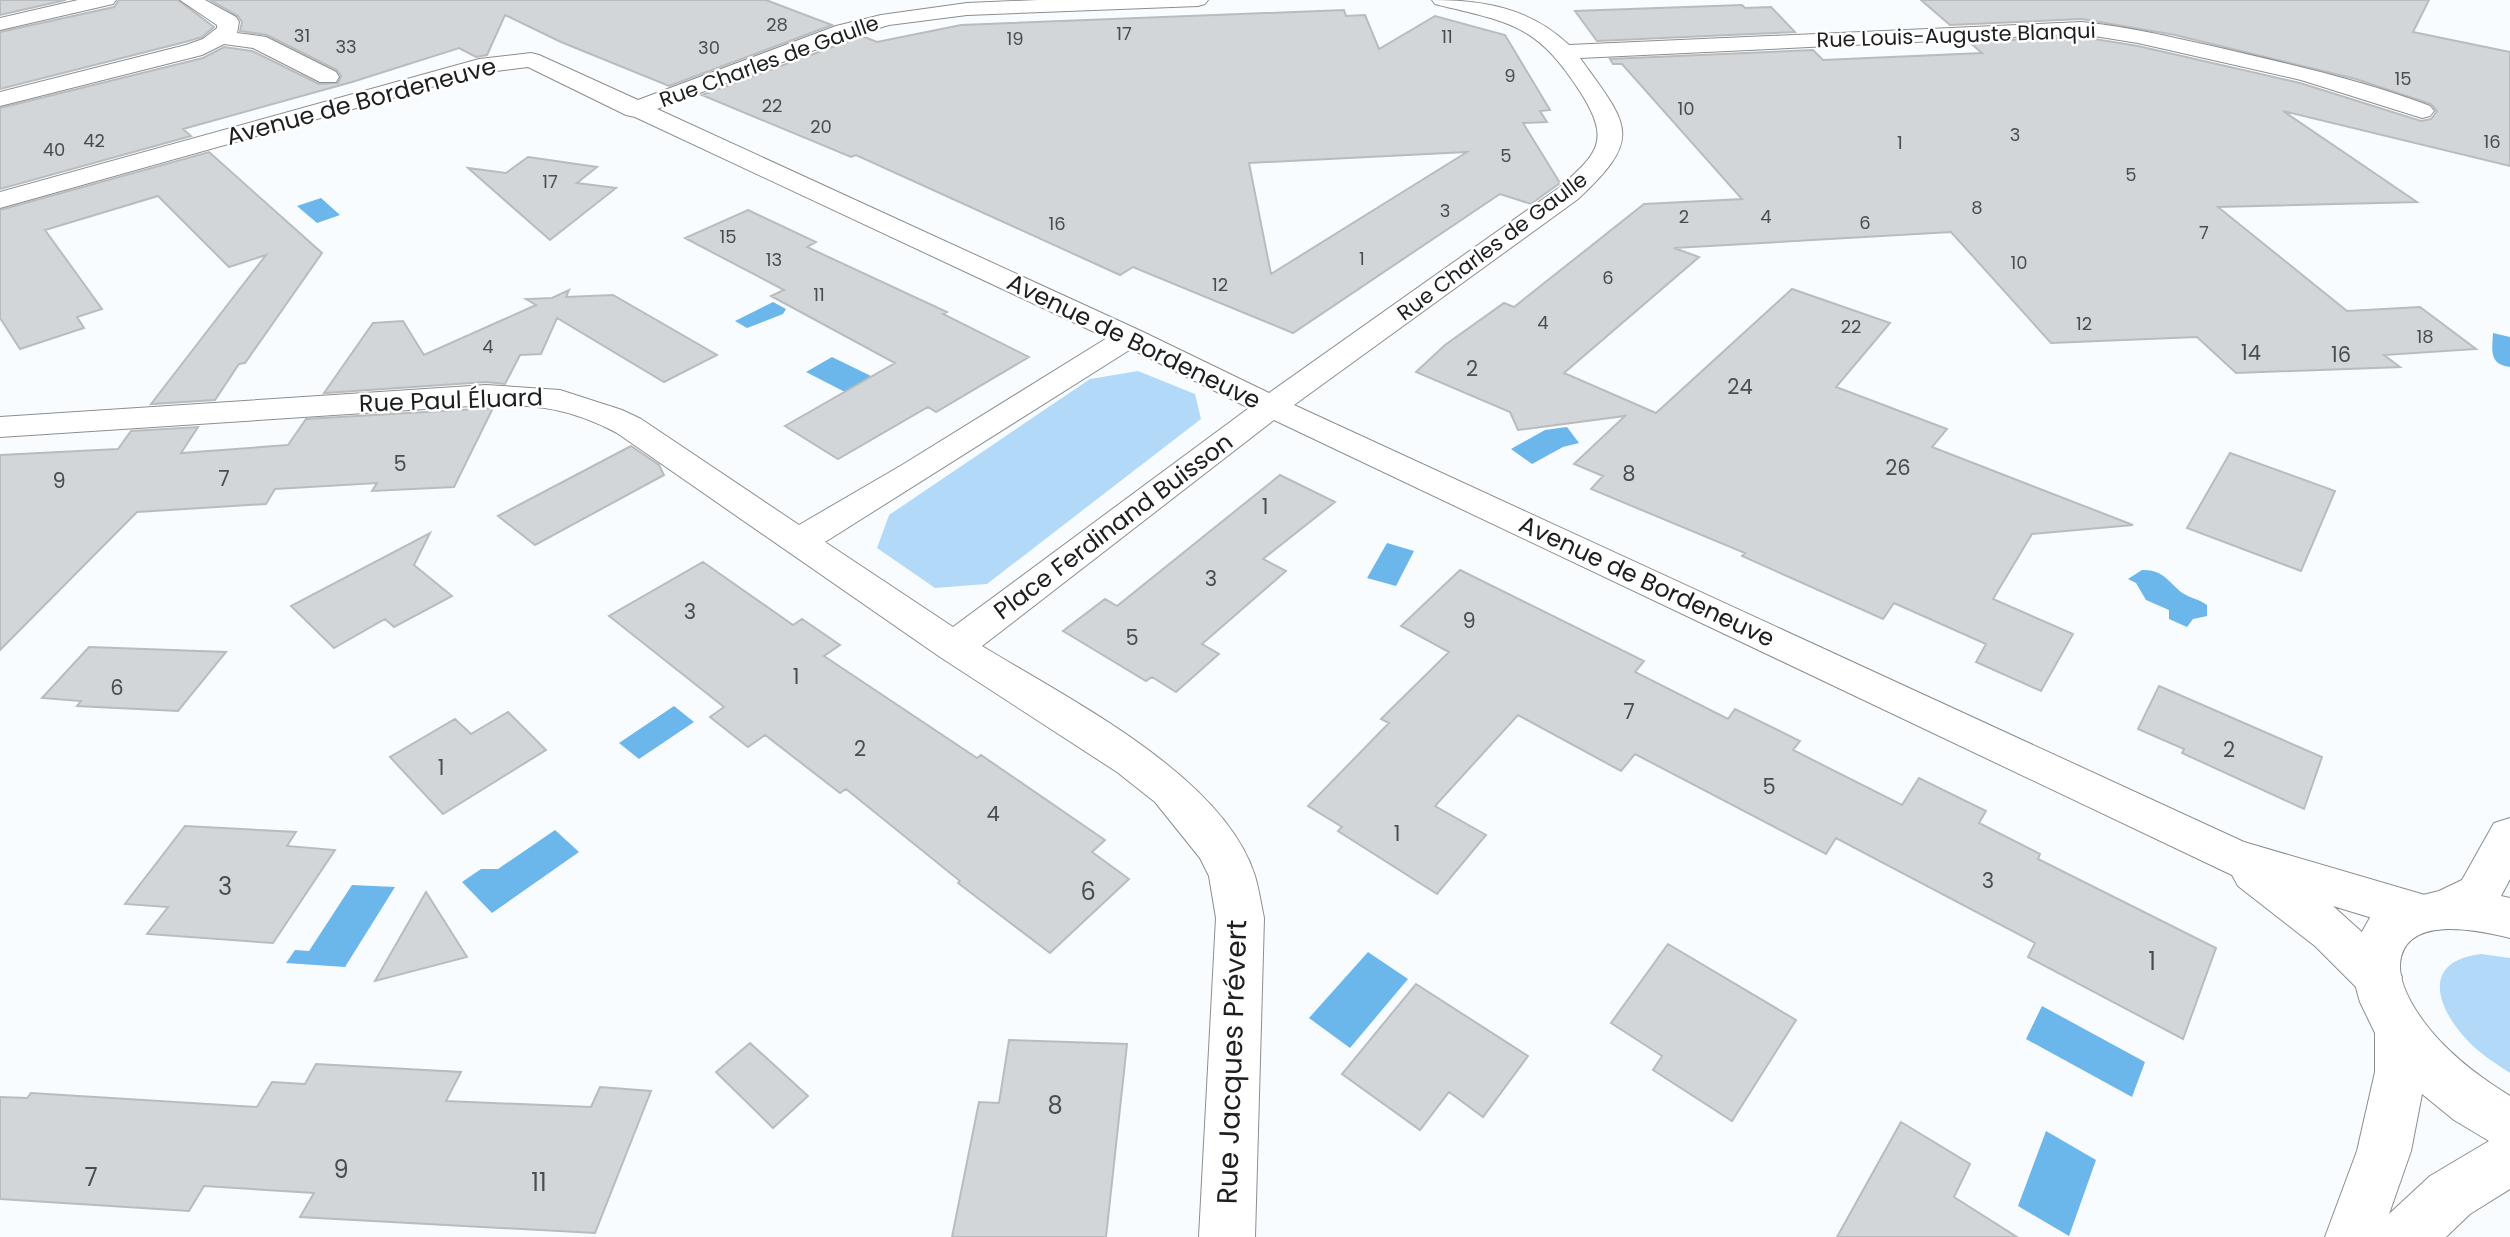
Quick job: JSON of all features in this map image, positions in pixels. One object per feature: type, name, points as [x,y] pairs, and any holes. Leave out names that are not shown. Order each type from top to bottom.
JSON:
[{"type":"street","points":[[0,24],[106,0]]},
{"type":"street","points":[[0,99],[194,50],[222,37],[228,30],[228,22],[190,0]]},
{"type":"street","name":"Rue Charles de Gaulle","points":[[634,110],[865,15],[1198,0]]},
{"type":"street","name":"Rue Charles de Gaulle","points":[[1272,407],[1569,193],[1604,156],[1612,134],[1609,122],[1564,52],[1553,41],[1526,24],[1486,9],[1443,0]]},
{"type":"street","name":"Rue Louis-Auguste Blanqui","points":[[1564,52],[2091,29],[2136,36],[2331,80],[2421,111]]},
{"type":"street","points":[[222,37],[258,42],[328,77]]},
{"type":"street","name":"Avenue de Bordeneuve","points":[[0,200],[374,94],[502,62],[531,60],[634,110],[677,126],[1130,337],[1272,407],[2233,857],[2433,910],[2487,911],[2510,918]]},
{"type":"street","points":[[799,541],[914,473],[1130,337]]},
{"type":"street","name":"Rue Paul Éluard","points":[[0,427],[486,395],[557,397],[606,413],[629,426],[954,647]]},
{"type":"street","name":"Place Ferdinand Buisson","points":[[954,647],[1272,407]]},
{"type":"street","name":"Rue Jacques Prévert","points":[[954,647],[1132,760],[1170,790],[1216,845],[1232,875],[1240,919],[1227,1237]]},
{"type":"street","points":[[2510,836],[2478,894],[2398,921],[2384,936],[2377,954],[2378,977],[2385,1002],[2400,1028],[2426,1061],[2462,1093],[2510,1124]]},
{"type":"street","name":"Avenue de Bordeneuve","points":[[2233,857],[2332,932],[2378,977]]},
{"type":"street","points":[[2353,1237],[2384,1151],[2401,1072],[2400,1028]]},
{"type":"street","points":[[2406,1237],[2450,1195],[2510,1158]]},
{"type":"shaded area","points":[[1138,371],[1195,394],[1201,419],[987,584],[935,588],[877,548],[889,515],[1090,379]]},
{"type":"shaded area","points":[[2481,954],[2510,958],[2510,1073],[2467,1040],[2456,1027],[2442,1000],[2442,976],[2449,966],[2462,958]]},
{"type":"water","points":[[321,198],[340,215],[317,223],[297,206]]},
{"type":"water","points":[[773,302],[786,309],[783,314],[747,328],[735,321]]},
{"type":"water","points":[[2493,333],[2510,337],[2510,367],[2498,363],[2493,356]]},
{"type":"water","points":[[832,357],[871,376],[845,392],[806,372]]},
{"type":"water","points":[[1567,427],[1579,443],[1563,447],[1532,464],[1511,449],[1545,430]]},
{"type":"water","points":[[1387,543],[1414,551],[1396,586],[1367,578]]},
{"type":"water","points":[[2142,570],[2155,571],[2181,592],[2207,605],[2207,616],[2193,619],[2187,627],[2169,619],[2169,610],[2146,600],[2136,583],[2128,579]]},
{"type":"water","points":[[674,706],[694,722],[639,759],[619,743]]},
{"type":"water","points":[[555,830],[579,852],[492,913],[462,882],[481,869],[498,869]]},
{"type":"water","points":[[352,885],[395,887],[345,967],[286,963],[295,950],[309,951]]},
{"type":"water","points":[[1368,952],[1408,979],[1350,1048],[1309,1018]]},
{"type":"water","points":[[2042,1006],[2145,1062],[2132,1097],[2026,1039]]},
{"type":"water","points":[[2046,1131],[2096,1160],[2069,1236],[2018,1206]]},
{"type":"building","points":[[0,0],[66,0],[0,15]]},
{"type":"building","points":[[119,0],[178,0],[214,27],[202,37],[185,42],[0,89],[0,32],[114,7]]},
{"type":"building","points":[[210,0],[766,0],[832,25],[669,86],[561,42],[505,15],[487,55],[476,57],[459,48],[352,82],[183,129],[191,136],[0,189],[0,108],[203,58],[224,47],[252,51],[319,84],[338,83],[341,76],[337,70],[267,35],[240,31],[242,22],[238,16]]},
{"type":"building","points":[[1921,0],[2429,0],[2413,32],[2510,52],[2510,166],[2283,111],[2417,202],[2218,207],[2347,311],[2420,307],[2476,349],[2384,355],[2400,367],[2236,373],[2197,337],[2051,343],[1951,232],[1674,248],[1699,257],[1564,373],[1656,413],[1792,289],[1890,323],[1836,387],[1947,429],[1932,447],[2133,525],[2032,534],[1993,599],[2073,634],[2041,691],[1976,662],[1986,644],[1894,603],[1883,619],[1742,556],[1745,553],[1591,489],[1603,476],[1574,464],[1625,416],[1518,430],[1510,412],[1416,372],[1445,345],[1504,303],[1514,307],[1644,204],[1742,199],[1622,64],[1613,64],[1610,59],[1813,50],[1823,60],[1982,53],[1969,42],[2082,37],[2138,46],[2300,83],[2421,121],[2431,119],[2437,111],[2431,104],[2356,79],[2175,35],[2082,19],[1950,25]]},
{"type":"building","points":[[1742,5],[1745,8],[1771,7],[1795,32],[1597,41],[1575,11]]},
{"type":"building","points":[[1344,10],[1346,16],[1365,15],[1379,49],[1435,16],[1505,35],[1550,110],[1540,111],[1547,122],[1523,123],[1560,183],[1531,204],[1500,194],[1293,333],[1133,267],[1120,275],[856,155],[851,157],[702,95],[862,36],[877,42],[961,25]],"holes":[[[1467,152],[1271,274],[1249,163]]]},
{"type":"building","points":[[209,152],[322,253],[245,363],[239,364],[215,400],[151,404],[266,255],[229,267],[158,196],[45,230],[102,309],[77,317],[84,328],[20,349],[0,318],[0,210]]},
{"type":"building","points":[[528,157],[597,167],[577,183],[616,188],[550,240],[468,168],[506,173]]},
{"type":"building","points":[[748,210],[816,242],[807,247],[947,312],[943,314],[1029,357],[936,412],[928,407],[838,459],[785,426],[895,363],[771,296],[784,290],[685,238]]},
{"type":"building","points":[[569,290],[566,297],[613,295],[717,355],[664,382],[557,318],[541,354],[520,355],[505,384],[486,382],[324,393],[373,323],[403,321],[424,355],[536,305],[526,299],[552,298]]},
{"type":"building","points":[[493,408],[454,487],[372,491],[377,483],[275,489],[266,504],[137,512],[0,650],[0,455],[118,449],[131,431],[198,427],[181,453],[288,445],[306,419]]},
{"type":"building","points":[[631,446],[659,465],[664,475],[535,545],[498,516]]},
{"type":"building","points":[[2230,453],[2335,491],[2301,571],[2187,528]]},
{"type":"building","points":[[1280,475],[1335,502],[1263,559],[1286,571],[1202,644],[1219,654],[1176,692],[1152,677],[1146,681],[1063,631],[1105,599],[1117,606]]},
{"type":"building","points":[[430,533],[414,565],[452,596],[394,627],[385,619],[334,648],[291,606]]},
{"type":"building","points":[[703,562],[793,625],[802,619],[840,645],[824,656],[977,758],[981,755],[1105,840],[1092,852],[1129,879],[1050,953],[958,883],[960,881],[846,789],[840,793],[765,735],[748,747],[710,717],[724,707],[609,616]]},
{"type":"building","points":[[1460,570],[1644,661],[1635,672],[1728,719],[1735,709],[1800,741],[1793,750],[1902,805],[1919,778],[1986,811],[1979,823],[2040,854],[2038,859],[2216,948],[2183,1039],[2028,957],[2035,943],[1836,838],[1826,854],[1635,754],[1621,771],[1518,715],[1435,806],[1486,835],[1437,894],[1338,831],[1342,827],[1308,806],[1389,723],[1381,719],[1449,652],[1401,626]]},
{"type":"building","points":[[89,647],[226,652],[178,711],[77,706],[81,701],[42,698]]},
{"type":"building","points":[[2159,686],[2322,757],[2304,809],[2182,753],[2184,749],[2138,729]]},
{"type":"building","points":[[508,712],[546,750],[443,814],[390,757],[455,719],[471,734]]},
{"type":"building","points":[[185,826],[296,832],[287,846],[335,850],[273,943],[147,934],[168,907],[125,904]]},
{"type":"building","points":[[426,892],[467,957],[375,981]]},
{"type":"building","points":[[1668,944],[1796,1020],[1732,1121],[1653,1070],[1662,1056],[1611,1023]]},
{"type":"building","points":[[1416,984],[1528,1056],[1483,1117],[1449,1092],[1420,1130],[1342,1074]]},
{"type":"building","points":[[1009,1040],[1127,1044],[1106,1237],[952,1237],[979,1102],[999,1103]]},
{"type":"building","points":[[750,1043],[808,1096],[773,1128],[716,1072]]},
{"type":"building","points":[[316,1064],[461,1072],[446,1101],[591,1107],[600,1087],[651,1091],[595,1233],[300,1217],[314,1193],[204,1186],[189,1211],[0,1199],[0,1097],[27,1098],[31,1093],[257,1107],[272,1082],[305,1084]]},
{"type":"building","points":[[1901,1122],[1970,1164],[1954,1197],[2017,1237],[1837,1237]]}]
